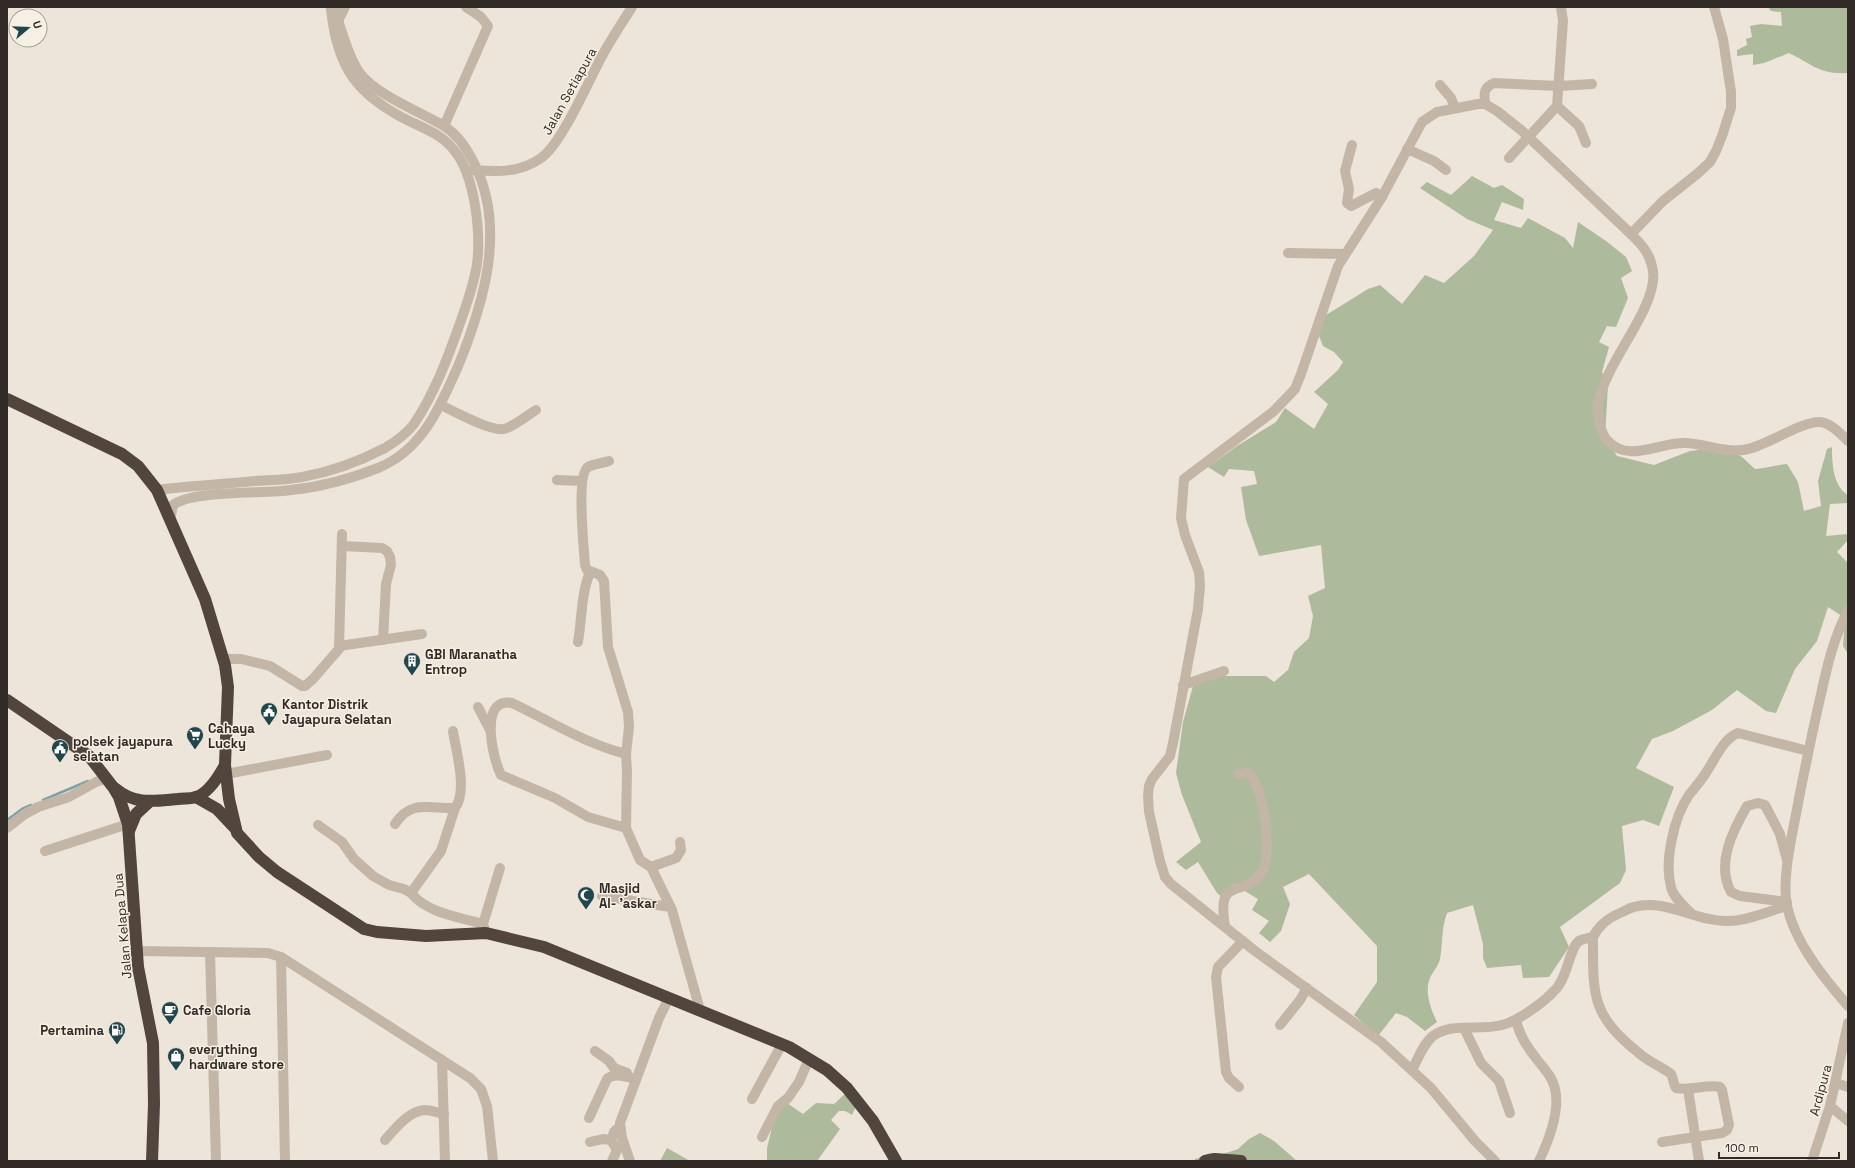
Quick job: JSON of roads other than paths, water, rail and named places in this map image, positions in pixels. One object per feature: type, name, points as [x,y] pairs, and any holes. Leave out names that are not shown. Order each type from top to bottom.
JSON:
[{"type":"highway","points":[[7,400],[122,454],[138,466],[157,490],[205,599],[223,659],[228,687],[225,770],[234,828]]},
{"type":"highway","points":[[7,700],[88,756],[110,783],[119,797],[128,828]]},
{"type":"highway","points":[[110,783],[124,796],[131,799],[149,802],[196,797],[207,790],[225,770]]},
{"type":"highway","points":[[196,797],[217,809],[245,843],[277,872],[364,929],[377,932],[426,936],[484,928],[544,947],[782,1044],[827,1070],[847,1088],[876,1126],[896,1161]]},
{"type":"highway","points":[[128,828],[136,814],[149,802]]},
{"type":"highway","name":"Jalan Kelapa Dua","points":[[128,828],[138,967],[153,1043],[154,1104],[152,1161]]},
{"type":"highway","points":[[1205,1161],[1215,1159],[1241,1161]]},
{"type":"street","points":[[157,490],[302,477],[333,469],[385,448],[400,438],[413,425],[446,362],[471,290],[477,264],[478,238],[471,183],[454,150],[435,132],[408,121],[365,93],[350,77],[340,57],[336,24],[332,7]]},
{"type":"street","points":[[336,24],[345,7]]},
{"type":"street","points":[[444,126],[488,26],[481,17],[466,7]]},
{"type":"street","name":"Jalan Setiapura","points":[[465,170],[510,171],[527,166],[542,158],[555,143],[603,54],[632,7]]},
{"type":"street","points":[[1509,158],[1557,106],[1562,21],[1561,7]]},
{"type":"street","points":[[1631,234],[1663,201],[1698,174],[1710,162],[1722,136],[1731,108],[1731,92],[1727,58],[1714,7]]},
{"type":"street","points":[[170,520],[173,505],[179,500],[224,494],[291,490],[317,486],[345,480],[380,467],[399,457],[429,426],[441,405],[466,346],[478,309],[489,259],[491,219],[485,192],[478,171],[468,150],[459,138],[444,126],[401,104],[377,88],[359,72],[336,24]]},
{"type":"street","points":[[1485,104],[1484,91],[1486,86],[1494,83],[1559,86],[1592,84]]},
{"type":"street","points":[[1440,85],[1451,98],[1455,108]]},
{"type":"street","points":[[1495,1161],[1431,1088],[1382,1042],[1181,894],[1165,876],[1160,861],[1149,812],[1149,786],[1170,756],[1198,609],[1200,586],[1199,572],[1185,535],[1181,518],[1184,479],[1274,411],[1294,389],[1301,374],[1338,266],[1382,197],[1422,122],[1437,112],[1485,104],[1508,119],[1529,138],[1631,234],[1645,248],[1650,257],[1654,276],[1652,288],[1646,305],[1605,384],[1598,405],[1598,414],[1602,433],[1608,441],[1623,450],[1634,451],[1684,443],[1695,444],[1713,449],[1742,450],[1756,447],[1805,425],[1819,422],[1832,426],[1848,441]]},
{"type":"street","points":[[1557,106],[1579,126],[1586,143]]},
{"type":"street","points":[[1352,145],[1345,171],[1349,189],[1347,203],[1351,206],[1357,204],[1376,193],[1382,197]]},
{"type":"street","points":[[1407,149],[1434,161],[1446,170]]},
{"type":"street","points":[[1288,253],[1345,254]]},
{"type":"street","points":[[441,405],[470,419],[497,429],[510,426],[536,410]]},
{"type":"street","points":[[609,461],[588,467],[583,473],[581,489],[583,544],[585,565],[587,570],[600,575],[604,581],[608,647],[628,712],[629,728],[626,754],[626,828],[640,860],[651,867],[677,924],[700,1010]]},
{"type":"street","points":[[556,480],[582,481]]},
{"type":"street","points":[[223,659],[241,659],[270,666],[299,685],[305,686],[314,679],[337,652],[339,646],[342,534]]},
{"type":"street","points":[[342,546],[382,548],[387,551],[390,557],[391,565],[386,584],[383,640]]},
{"type":"street","points":[[578,642],[584,592],[590,572]]},
{"type":"street","points":[[1848,611],[1837,637],[1826,672],[1808,751],[1788,864],[1787,904],[1791,919],[1804,945],[1830,985],[1848,1006]]},
{"type":"street","points":[[339,646],[422,634]]},
{"type":"street","points":[[1183,685],[1224,671]]},
{"type":"street","points":[[626,754],[610,750],[566,732],[512,703],[502,703],[499,705],[491,720],[490,730],[495,758],[501,775],[555,798],[588,817],[626,828]]},
{"type":"street","points":[[478,707],[490,730]]},
{"type":"street","points":[[411,893],[441,851],[460,795],[461,780],[453,731]]},
{"type":"street","points":[[1693,914],[1679,901],[1671,888],[1670,870],[1672,835],[1678,817],[1688,796],[1704,777],[1732,735],[1738,733],[1808,751]]},
{"type":"street","points":[[225,770],[327,755]]},
{"type":"street","points":[[1225,926],[1222,910],[1223,901],[1228,893],[1235,888],[1252,882],[1262,872],[1266,863],[1267,847],[1263,811],[1257,784],[1253,776],[1248,773],[1238,774]]},
{"type":"street","points":[[7,828],[25,814],[38,807],[69,797],[96,782],[110,783]]},
{"type":"street","points":[[1787,904],[1740,896],[1731,892],[1726,884],[1724,870],[1728,842],[1747,806],[1758,803],[1765,805],[1780,834],[1788,864]]},
{"type":"street","points":[[395,824],[401,814],[423,806],[455,808]]},
{"type":"street","points":[[318,825],[342,842],[354,859],[373,876],[389,885],[407,890],[417,900],[426,906],[484,928],[500,868]]},
{"type":"street","points":[[45,851],[128,828]]},
{"type":"street","points":[[651,867],[676,858],[681,850],[680,842]]},
{"type":"street","points":[[602,896],[670,907]]},
{"type":"street","points":[[1662,1142],[1722,1133],[1727,1130],[1729,1125],[1724,1096],[1720,1087],[1712,1086],[1688,1089],[1675,1088],[1670,1073],[1642,1056],[1618,1037],[1607,1023],[1600,1011],[1594,989],[1593,937],[1596,930],[1603,923],[1634,906],[1651,905],[1718,921],[1729,921],[1787,904]]},
{"type":"street","points":[[1412,1070],[1428,1041],[1433,1036],[1450,1030],[1501,1026],[1516,1020],[1555,990],[1564,978],[1575,945],[1582,940],[1593,937]]},
{"type":"street","points":[[1239,1087],[1229,1078],[1226,1072],[1216,977],[1218,967],[1243,941]]},
{"type":"street","points":[[137,952],[268,953],[281,957],[470,1078],[481,1089],[487,1106],[492,1161]]},
{"type":"street","points":[[210,952],[216,1161]]},
{"type":"street","points":[[281,957],[286,1161]]},
{"type":"street","points":[[1280,1025],[1300,1000],[1307,988]]},
{"type":"street","points":[[611,1140],[614,1132],[619,1127],[659,1018],[669,998]]},
{"type":"street","points":[[1516,1020],[1521,1036],[1527,1047],[1552,1080],[1557,1098],[1550,1131],[1539,1161]]},
{"type":"street","name":"Ardipura","points":[[1812,1161],[1836,1083],[1847,1037],[1848,1023]]},
{"type":"street","points":[[1464,1028],[1481,1063],[1499,1081],[1510,1113]]},
{"type":"street","points":[[752,1100],[782,1044]]},
{"type":"street","points":[[595,1051],[609,1061],[614,1068],[636,1078]]},
{"type":"street","points":[[762,1138],[778,1106],[788,1098],[799,1082],[809,1059]]},
{"type":"street","points":[[442,1060],[445,1161]]},
{"type":"street","points":[[589,1118],[607,1079],[610,1076],[636,1078]]},
{"type":"street","points":[[1836,1083],[1848,1087]]},
{"type":"street","points":[[1688,1089],[1699,1161]]},
{"type":"street","points":[[1830,1106],[1848,1121]]},
{"type":"street","points":[[385,1140],[407,1117],[424,1110],[444,1114]]},
{"type":"street","points":[[619,1127],[630,1161]]},
{"type":"street","points":[[590,1142],[603,1139],[611,1140]]},
{"type":"street","points":[[611,1140],[617,1150],[612,1161]]},
{"type":"waterway","points":[[43,800],[88,781]]},
{"type":"waterway","points":[[7,820],[22,809],[31,805]]},
{"type":"place","name":"GBI Maranatha Entrop","points":[[412,676]]},
{"type":"place","name":"Kantor Distrik Jayapura Selatan","points":[[269,726]]},
{"type":"place","name":"Cahaya Lucky","points":[[195,750]]},
{"type":"place","name":"polsek jayapura selatan","points":[[60,763]]},
{"type":"place","name":"Masjid Al- 'askar","points":[[586,910]]},
{"type":"place","name":"Cafe Gloria","points":[[170,1025]]},
{"type":"place","name":"Pertamina","points":[[117,1045]]},
{"type":"place","name":"everything hardware store","points":[[176,1071]]}]
